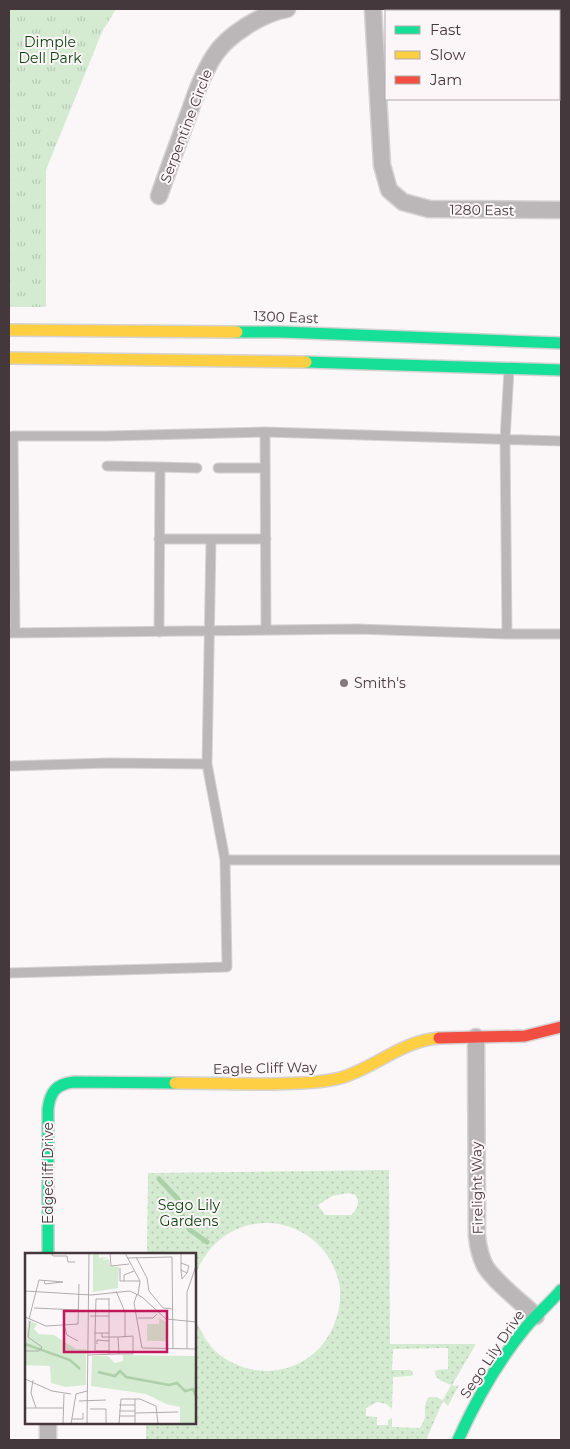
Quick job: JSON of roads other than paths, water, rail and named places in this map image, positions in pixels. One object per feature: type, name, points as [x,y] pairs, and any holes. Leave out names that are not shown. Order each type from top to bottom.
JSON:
[{"type":"main road","name":"1300 East","points":[[9,330],[282,332],[561,343]]},
{"type":"main road","points":[[509,368],[516,360],[524,356]]},
{"type":"main road","points":[[9,358],[165,359],[561,370]]},
{"type":"main road","name":"Eagle Cliff Way","points":[[52,1093],[62,1084],[80,1082],[206,1084],[325,1082],[364,1069],[403,1046],[421,1040],[526,1036],[542,1033],[561,1026]]},
{"type":"main road","name":"Edgecliff Drive","points":[[48,1253],[48,1109],[52,1093]]},
{"type":"main road","name":"Sego Lily Drive","points":[[458,1440],[474,1406],[512,1346],[536,1316],[561,1290]]},
{"type":"street","name":"Serpentine Circle","points":[[159,196],[201,79],[215,54],[233,36],[255,21],[280,10],[287,9]]},
{"type":"street","name":"1280 East","points":[[372,9],[382,164],[390,190],[403,202],[430,209],[561,210]]},
{"type":"street","name":"Firelight Way","points":[[476,1037],[477,1236],[480,1254],[486,1267],[496,1279],[536,1316]]},
{"type":"street","points":[[48,1424],[48,1440]]},
{"type":"lane","points":[[507,634],[505,439],[509,368]]},
{"type":"lane","points":[[265,432],[266,630]]},
{"type":"lane","points":[[561,441],[265,432],[13,436],[12,633],[357,629],[561,634]]},
{"type":"lane","points":[[107,466],[197,468]]},
{"type":"lane","points":[[158,632],[160,467]]},
{"type":"lane","points":[[218,468],[265,468]]},
{"type":"lane","points":[[159,538],[266,539]]},
{"type":"lane","points":[[9,973],[227,967],[224,860],[207,764],[211,539]]},
{"type":"lane","points":[[9,766],[109,763],[207,764]]},
{"type":"lane","points":[[224,860],[561,860]]},
{"type":"waterway","points":[[159,1179],[178,1199],[183,1218],[190,1230],[207,1242]]},
{"type":"place","name":"Smith's","points":[[344,683]]},
{"type":"park label","name":"Dimple Dell Park","points":[[50,50]]},
{"type":"park label","name":"Sego Lily Gardens","points":[[189,1214]]}]
